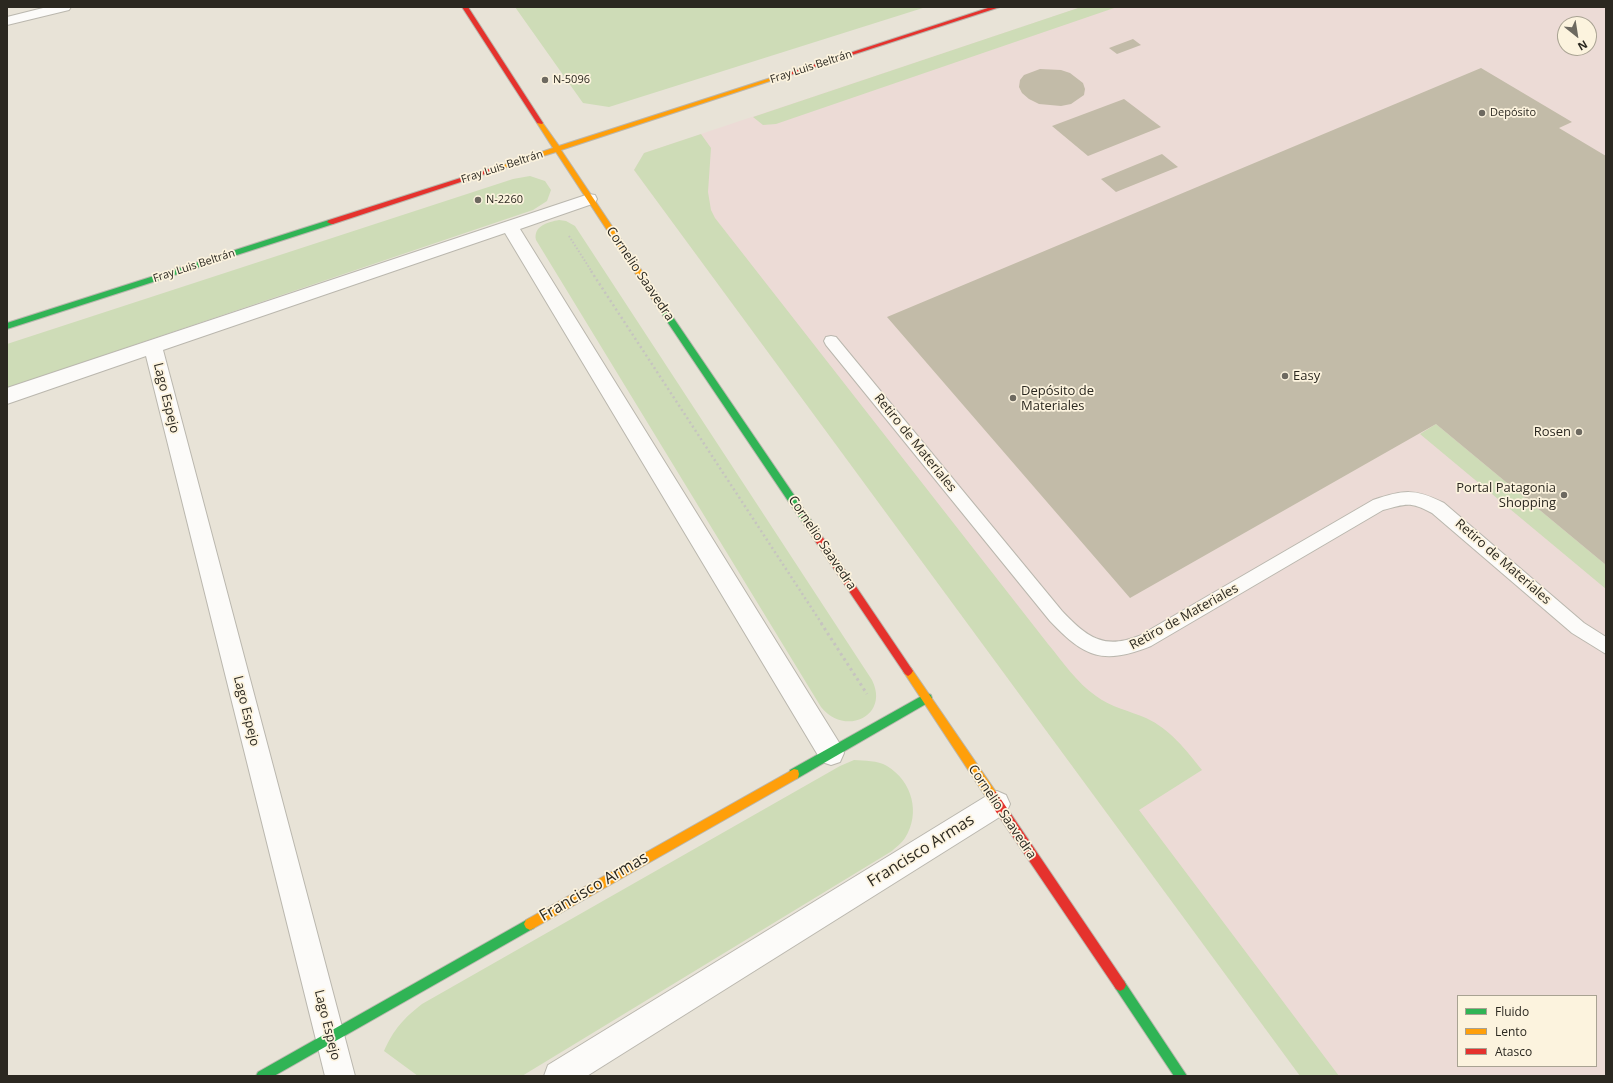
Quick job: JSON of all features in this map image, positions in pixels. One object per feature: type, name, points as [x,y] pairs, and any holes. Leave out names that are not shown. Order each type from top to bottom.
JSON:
[{"type":"main road","name":"Cornelio Saavedra","points":[[466,7],[589,199],[1181,1076]]},
{"type":"main road","name":"Fray Luis Beltrán","points":[[7,326],[997,7]]},
{"type":"main road","name":"Francisco Armas","points":[[262,1076],[927,698]]},
{"type":"street","points":[[7,21],[64,7]]},
{"type":"street","points":[[7,396],[589,199]]},
{"type":"street","points":[[509,226],[831,753]]},
{"type":"street","name":"Lago Espejo","points":[[152,347],[340,1076]]},
{"type":"street","name":"Francisco Armas","points":[[559,1076],[997,804]]},
{"type":"lane","name":"Retiro de Materiales","points":[[831,342],[1056,616],[1083,643],[1100,650],[1115,651],[1131,648],[1378,505],[1409,497],[1423,500],[1453,519],[1578,628],[1605,646]]},
{"type":"path","points":[[568,233],[870,699]]},
{"type":"shaded area","points":[[1081,7],[1606,7],[1606,1076],[1300,1076],[634,170],[644,153]]},
{"type":"green space","points":[[515,7],[926,7],[609,107],[583,103]]},
{"type":"green space","points":[[1081,7],[1117,7],[776,124],[763,125],[753,117]]},
{"type":"green space","points":[[701,134],[711,148],[708,192],[711,210],[715,218],[1070,672],[1089,691],[1102,700],[1146,718],[1163,728],[1190,755],[1202,770],[1139,810],[1339,1076],[1300,1076],[634,170],[644,153]]},
{"type":"green space","points":[[530,176],[545,181],[551,190],[547,201],[533,210],[7,388],[7,344],[513,179]]},
{"type":"green space","points":[[559,220],[566,221],[575,226],[872,680],[876,693],[875,704],[870,712],[862,718],[852,721],[842,720],[831,716],[821,707],[536,240],[537,231],[539,228],[550,222]]},
{"type":"green space","points":[[1436,424],[1606,565],[1606,589],[1420,434]]},
{"type":"green space","points":[[854,760],[875,762],[887,766],[896,772],[908,789],[913,808],[910,828],[905,838],[892,851],[522,1076],[418,1076],[384,1051],[391,1036],[409,1015],[422,1004],[840,766]]},
{"type":"building","points":[[1133,39],[1141,45],[1117,54],[1109,48]]},
{"type":"building","name":"Easy","points":[[1481,68],[1572,122],[1559,128],[1606,156],[1606,565],[1436,424],[1130,598],[887,317]]},
{"type":"building","points":[[1040,69],[1061,70],[1070,73],[1083,83],[1085,89],[1084,95],[1071,104],[1061,106],[1039,104],[1029,99],[1022,93],[1019,87],[1020,80],[1024,75]]},
{"type":"building","points":[[1124,99],[1161,127],[1088,156],[1052,126]]},
{"type":"building","points":[[1162,154],[1178,167],[1116,192],[1101,179]]},
{"type":"traffic: fast","points":[[7,326],[331,222]]},
{"type":"traffic: fast","points":[[661,306],[808,523]]},
{"type":"traffic: fast","points":[[794,774],[927,698]]},
{"type":"traffic: fast","points":[[262,1076],[530,924]]},
{"type":"traffic: fast","points":[[1120,985],[1181,1076]]},
{"type":"traffic: slow","points":[[495,169],[782,76]]},
{"type":"traffic: slow","points":[[540,123],[661,306]]},
{"type":"traffic: slow","points":[[908,671],[992,796]]},
{"type":"traffic: slow","points":[[530,924],[794,774]]},
{"type":"traffic: jam","points":[[465,7],[540,123]]},
{"type":"traffic: jam","points":[[782,76],[997,7]]},
{"type":"traffic: jam","points":[[331,222],[495,169]]},
{"type":"traffic: jam","points":[[808,523],[908,671]]},
{"type":"traffic: jam","points":[[992,796],[1120,985]]},
{"type":"place","name":"N-5096","points":[[545,80]]},
{"type":"place","name":"Depósito","points":[[1482,113]]},
{"type":"place","name":"N-2260","points":[[478,200]]},
{"type":"place","name":"Easy","points":[[1285,376]]},
{"type":"place","name":"Depósito de Materiales","points":[[1013,398]]},
{"type":"place","name":"Rosen","points":[[1579,432]]},
{"type":"place","name":"Portal Patagonia Shopping","points":[[1564,495]]}]
